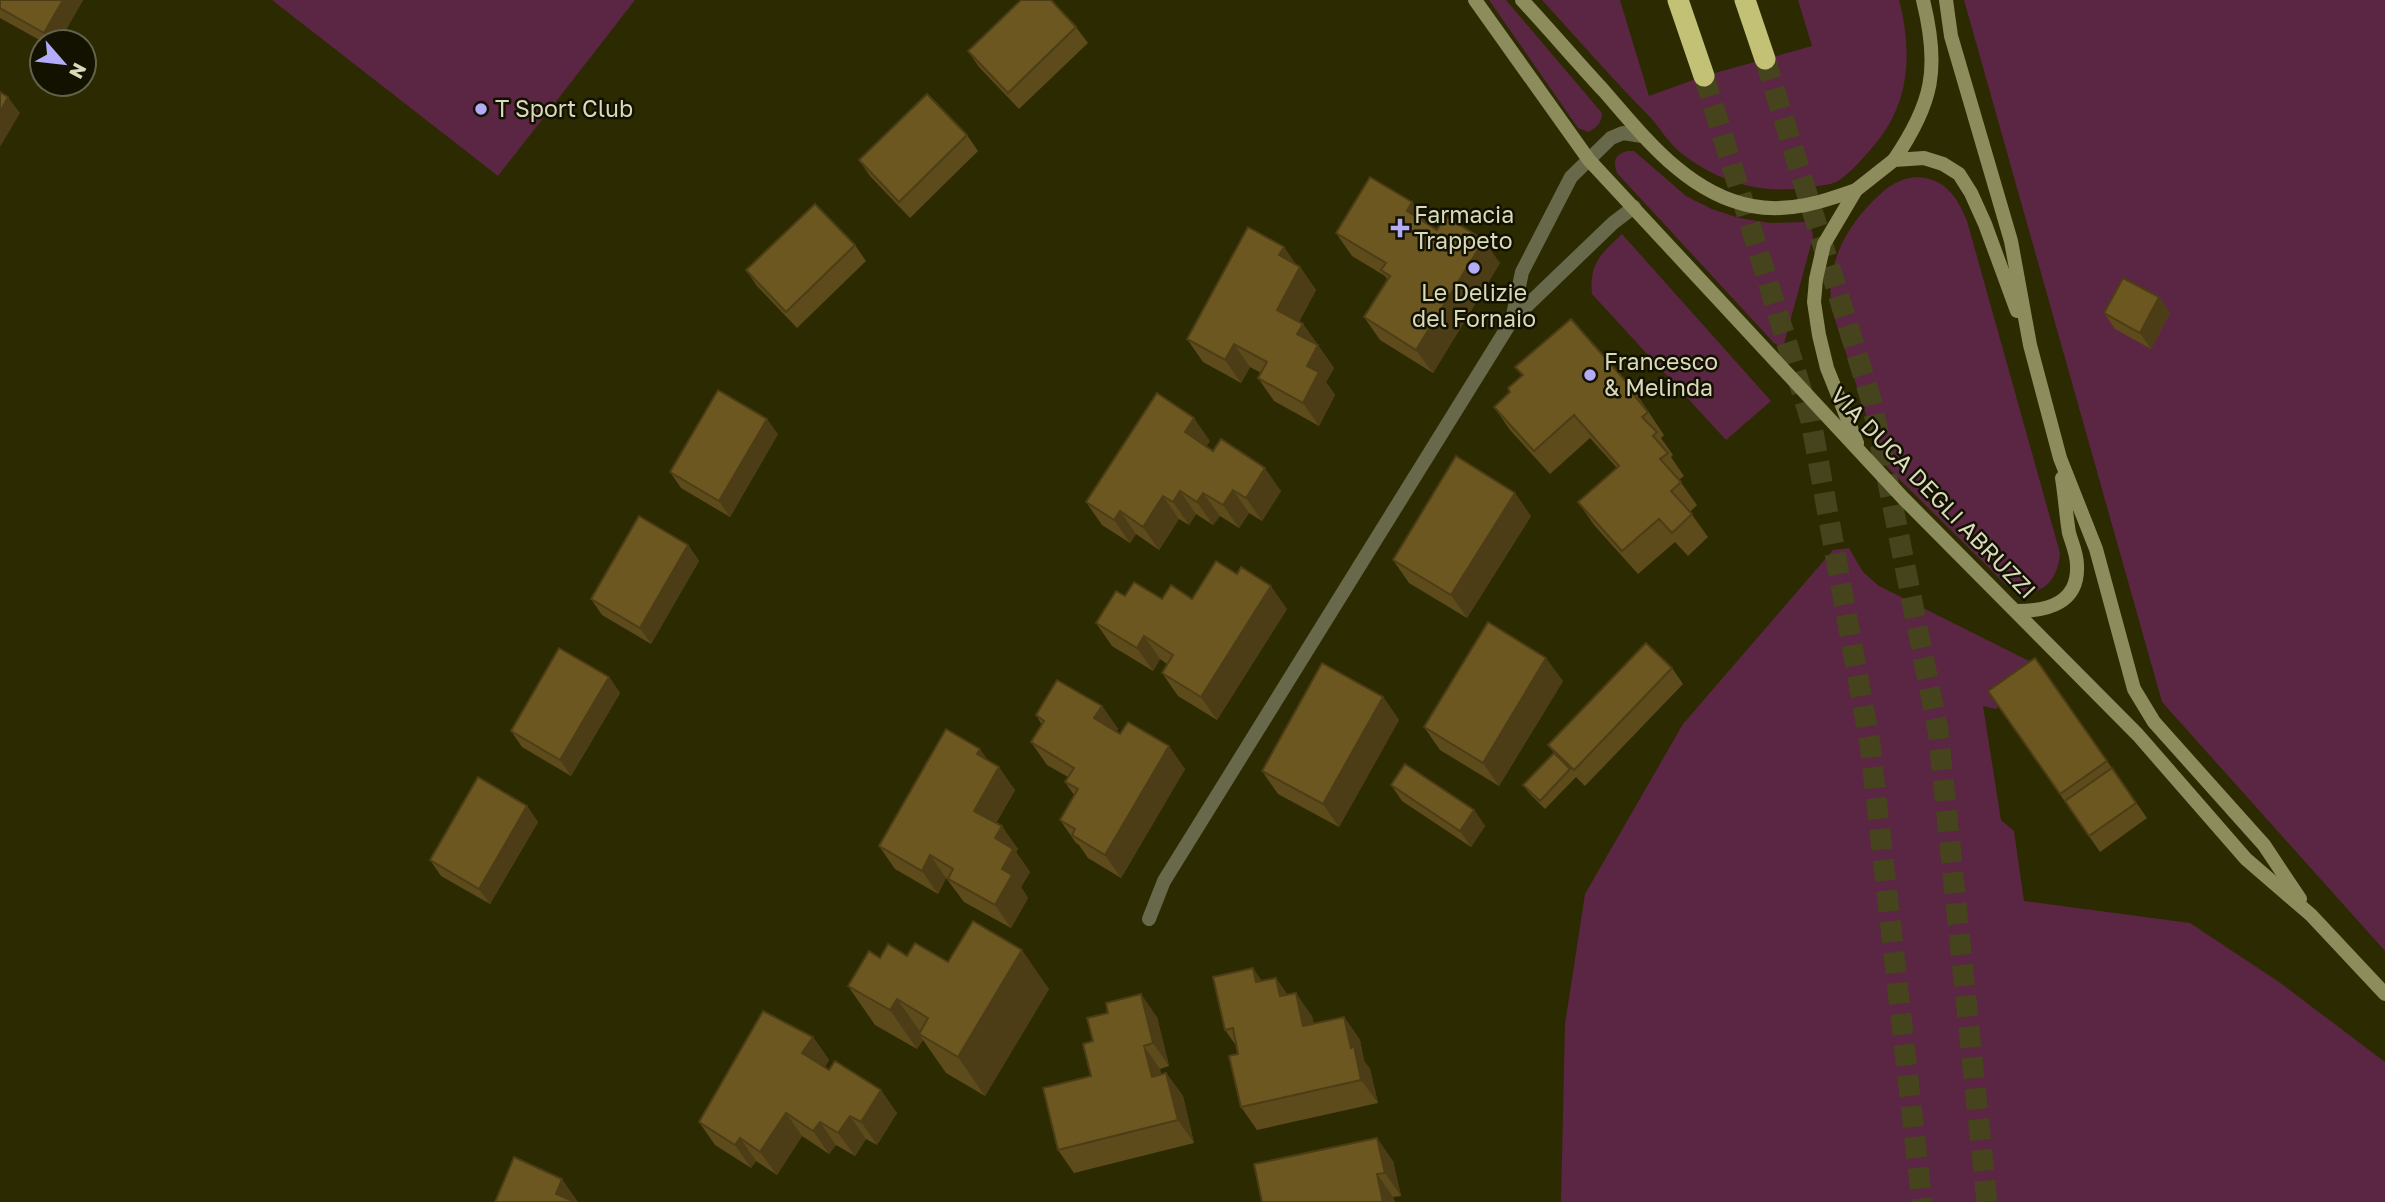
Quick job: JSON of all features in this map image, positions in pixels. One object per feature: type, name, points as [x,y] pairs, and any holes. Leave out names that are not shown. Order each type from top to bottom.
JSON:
[{"type":"highway","points":[[1678,0],[1704,76]]},
{"type":"highway","points":[[1745,0],[1765,59]]},
{"type":"main road","name":"VIA DUCA DEGLI ABRUZZI","points":[[1475,0],[1589,160],[1930,526],[2138,735],[2246,859],[2311,915],[2385,994]]},
{"type":"main road","points":[[1522,0],[1642,135],[1685,175],[1710,191],[1730,201],[1754,207],[1800,207],[1856,190]]},
{"type":"main road","points":[[1860,452],[1827,368],[1814,302],[1816,279],[1824,244],[1856,190],[1894,160],[1912,135],[1930,91],[1933,70],[1923,0]]},
{"type":"main road","points":[[1946,0],[1951,36],[2011,242],[2030,345],[2060,458],[2096,549],[2134,689],[2154,722],[2264,845],[2311,915]]},
{"type":"main road","points":[[1894,160],[1924,158],[1943,163],[1959,174],[1972,194],[1985,224],[2030,345]]},
{"type":"main road","points":[[2017,611],[2055,607],[2077,580],[2077,563],[2069,533],[2060,458]]},
{"type":"lane","points":[[1512,320],[1522,272],[1571,177],[1611,138],[1623,133],[1642,135]]},
{"type":"lane","points":[[1149,919],[1164,881],[1512,320],[1613,223],[1634,207]]},
{"type":"shaded area","name":"T Sport Club","points":[[272,0],[635,0],[498,176]]},
{"type":"shaded area","points":[[1489,0],[1506,0],[1602,113],[1600,122],[1594,129],[1588,132],[1578,128]]},
{"type":"shaded area","points":[[1542,0],[1620,0],[1649,96],[1704,76],[1812,46],[1798,0],[1899,0],[1907,60],[1901,97],[1894,115],[1871,149],[1855,167],[1836,182],[1793,189],[1759,188],[1742,184],[1711,172],[1677,149]]},
{"type":"shaded area","points":[[1964,0],[2385,0],[2385,951],[2162,702]]},
{"type":"shaded area","points":[[1634,151],[1686,196],[1712,209],[1739,218],[1770,223],[1805,222],[1811,225],[1813,237],[1784,344],[1779,346],[1774,343],[1617,173],[1616,159],[1619,154]]},
{"type":"shaded area","points":[[1917,177],[1935,181],[1949,190],[1967,221],[2060,553],[2055,574],[2050,582],[2035,591],[2026,592],[2005,584],[1881,461],[1831,307],[1830,292],[1835,263],[1852,226],[1887,189],[1897,182]]},
{"type":"shaded area","points":[[1622,234],[1771,401],[1726,440],[1592,294],[1592,274],[1598,260]]},
{"type":"shaded area","points":[[1849,548],[1863,572],[1879,586],[2029,661],[2019,682],[1996,709],[1983,706],[2001,820],[2014,831],[2024,901],[2190,923],[2279,982],[2385,1062],[2385,1202],[1561,1202],[1565,1024],[1585,894],[1683,724],[1833,550]]},
{"type":"building","points":[[0,0],[63,0],[47,28],[35,28],[0,8]]},
{"type":"building","points":[[1021,0],[1051,0],[1076,27],[1008,93],[968,51]]},
{"type":"building","points":[[0,92],[8,97],[0,112]]},
{"type":"building","points":[[927,94],[967,135],[899,202],[859,160]]},
{"type":"building","points":[[1370,177],[1412,202],[1407,211],[1437,230],[1445,216],[1484,240],[1416,350],[1364,317],[1390,276],[1381,270],[1386,263],[1336,233]]},
{"type":"building","points":[[815,204],[855,245],[786,312],[746,270]]},
{"type":"building","points":[[1248,227],[1284,247],[1279,255],[1300,267],[1277,310],[1303,324],[1297,334],[1318,345],[1307,366],[1319,372],[1303,403],[1258,378],[1267,362],[1234,344],[1225,360],[1187,339]]},
{"type":"building","points":[[2123,278],[2159,297],[2140,333],[2104,313]]},
{"type":"building","points":[[1571,319],[1636,393],[1634,395],[1648,412],[1642,417],[1657,432],[1653,436],[1668,453],[1660,459],[1681,482],[1671,491],[1692,514],[1672,533],[1659,519],[1622,551],[1578,502],[1619,466],[1574,415],[1534,451],[1494,407],[1510,392],[1508,388],[1523,375],[1515,367]]},
{"type":"building","points":[[718,390],[767,419],[719,501],[670,472]]},
{"type":"building","points":[[1157,393],[1194,418],[1185,432],[1213,451],[1221,439],[1265,468],[1246,498],[1233,490],[1223,505],[1203,493],[1197,502],[1180,491],[1173,502],[1163,496],[1143,527],[1120,511],[1114,520],[1086,502]]},
{"type":"building","points":[[1456,456],[1515,493],[1451,595],[1393,560]]},
{"type":"building","points":[[639,516],[688,545],[640,628],[591,599]]},
{"type":"building","points":[[1216,561],[1237,574],[1241,567],[1271,586],[1201,697],[1162,673],[1173,655],[1144,636],[1137,648],[1096,623],[1116,591],[1125,596],[1134,582],[1162,599],[1171,585],[1192,599]]},
{"type":"building","points":[[1488,622],[1546,658],[1483,763],[1424,727]]},
{"type":"building","points":[[1646,643],[1672,668],[1574,770],[1548,745]]},
{"type":"building","points":[[559,648],[609,677],[560,760],[511,731]]},
{"type":"building","points":[[2035,658],[2107,761],[2060,794],[1988,691]]},
{"type":"building","points":[[1322,663],[1383,697],[1323,804],[1262,771]]},
{"type":"building","points":[[1057,680],[1102,706],[1094,718],[1120,734],[1128,722],[1169,746],[1105,855],[1072,835],[1075,829],[1060,820],[1078,789],[1065,782],[1074,768],[1031,742],[1044,721],[1036,715]]},
{"type":"building","points":[[946,729],[980,749],[977,754],[999,767],[974,811],[1002,826],[995,838],[1013,849],[1002,869],[1012,875],[995,905],[948,879],[953,869],[930,855],[922,871],[879,846]]},
{"type":"building","points":[[1554,753],[1570,769],[1540,801],[1523,785]]},
{"type":"building","points":[[1405,764],[1474,810],[1460,831],[1391,785]]},
{"type":"building","points":[[2112,768],[2136,803],[2089,836],[2065,801]]},
{"type":"building","points":[[478,777],[527,806],[479,889],[430,860]]},
{"type":"building","points":[[973,921],[1022,950],[958,1057],[919,1034],[928,1018],[897,999],[890,1010],[848,986],[869,951],[880,958],[888,944],[907,956],[915,943],[948,962]]},
{"type":"building","points":[[1253,968],[1256,982],[1276,978],[1280,996],[1296,993],[1303,1026],[1344,1017],[1361,1080],[1241,1107],[1229,1056],[1238,1054],[1233,1028],[1225,1030],[1213,977]]},
{"type":"building","points":[[1141,994],[1153,1043],[1144,1046],[1152,1077],[1166,1073],[1178,1120],[1058,1150],[1043,1088],[1091,1076],[1083,1044],[1093,1041],[1087,1018],[1108,1013],[1106,1003]]},
{"type":"building","points":[[763,1011],[813,1037],[802,1053],[829,1070],[835,1061],[881,1090],[861,1122],[850,1116],[838,1133],[820,1122],[813,1131],[786,1113],[760,1152],[740,1138],[735,1145],[699,1122]]},
{"type":"building","points":[[1377,1138],[1385,1173],[1377,1174],[1383,1202],[1262,1202],[1254,1164]]},
{"type":"building","points":[[514,1157],[562,1179],[556,1194],[575,1202],[495,1202]]},
{"type":"tunnel","points":[[1765,59],[1872,403],[1938,730],[1987,1202]]},
{"type":"tunnel","points":[[1704,76],[1811,421],[1870,744],[1922,1202]]},
{"type":"place","name":"T Sport Club","points":[[481,109]]},
{"type":"place","name":"Farmacia Trappeto","points":[[1400,228]]},
{"type":"place","name":"Le Delizie del Fornaio","points":[[1474,268]]},
{"type":"place","name":"Francesco & Melinda","points":[[1590,375]]}]
